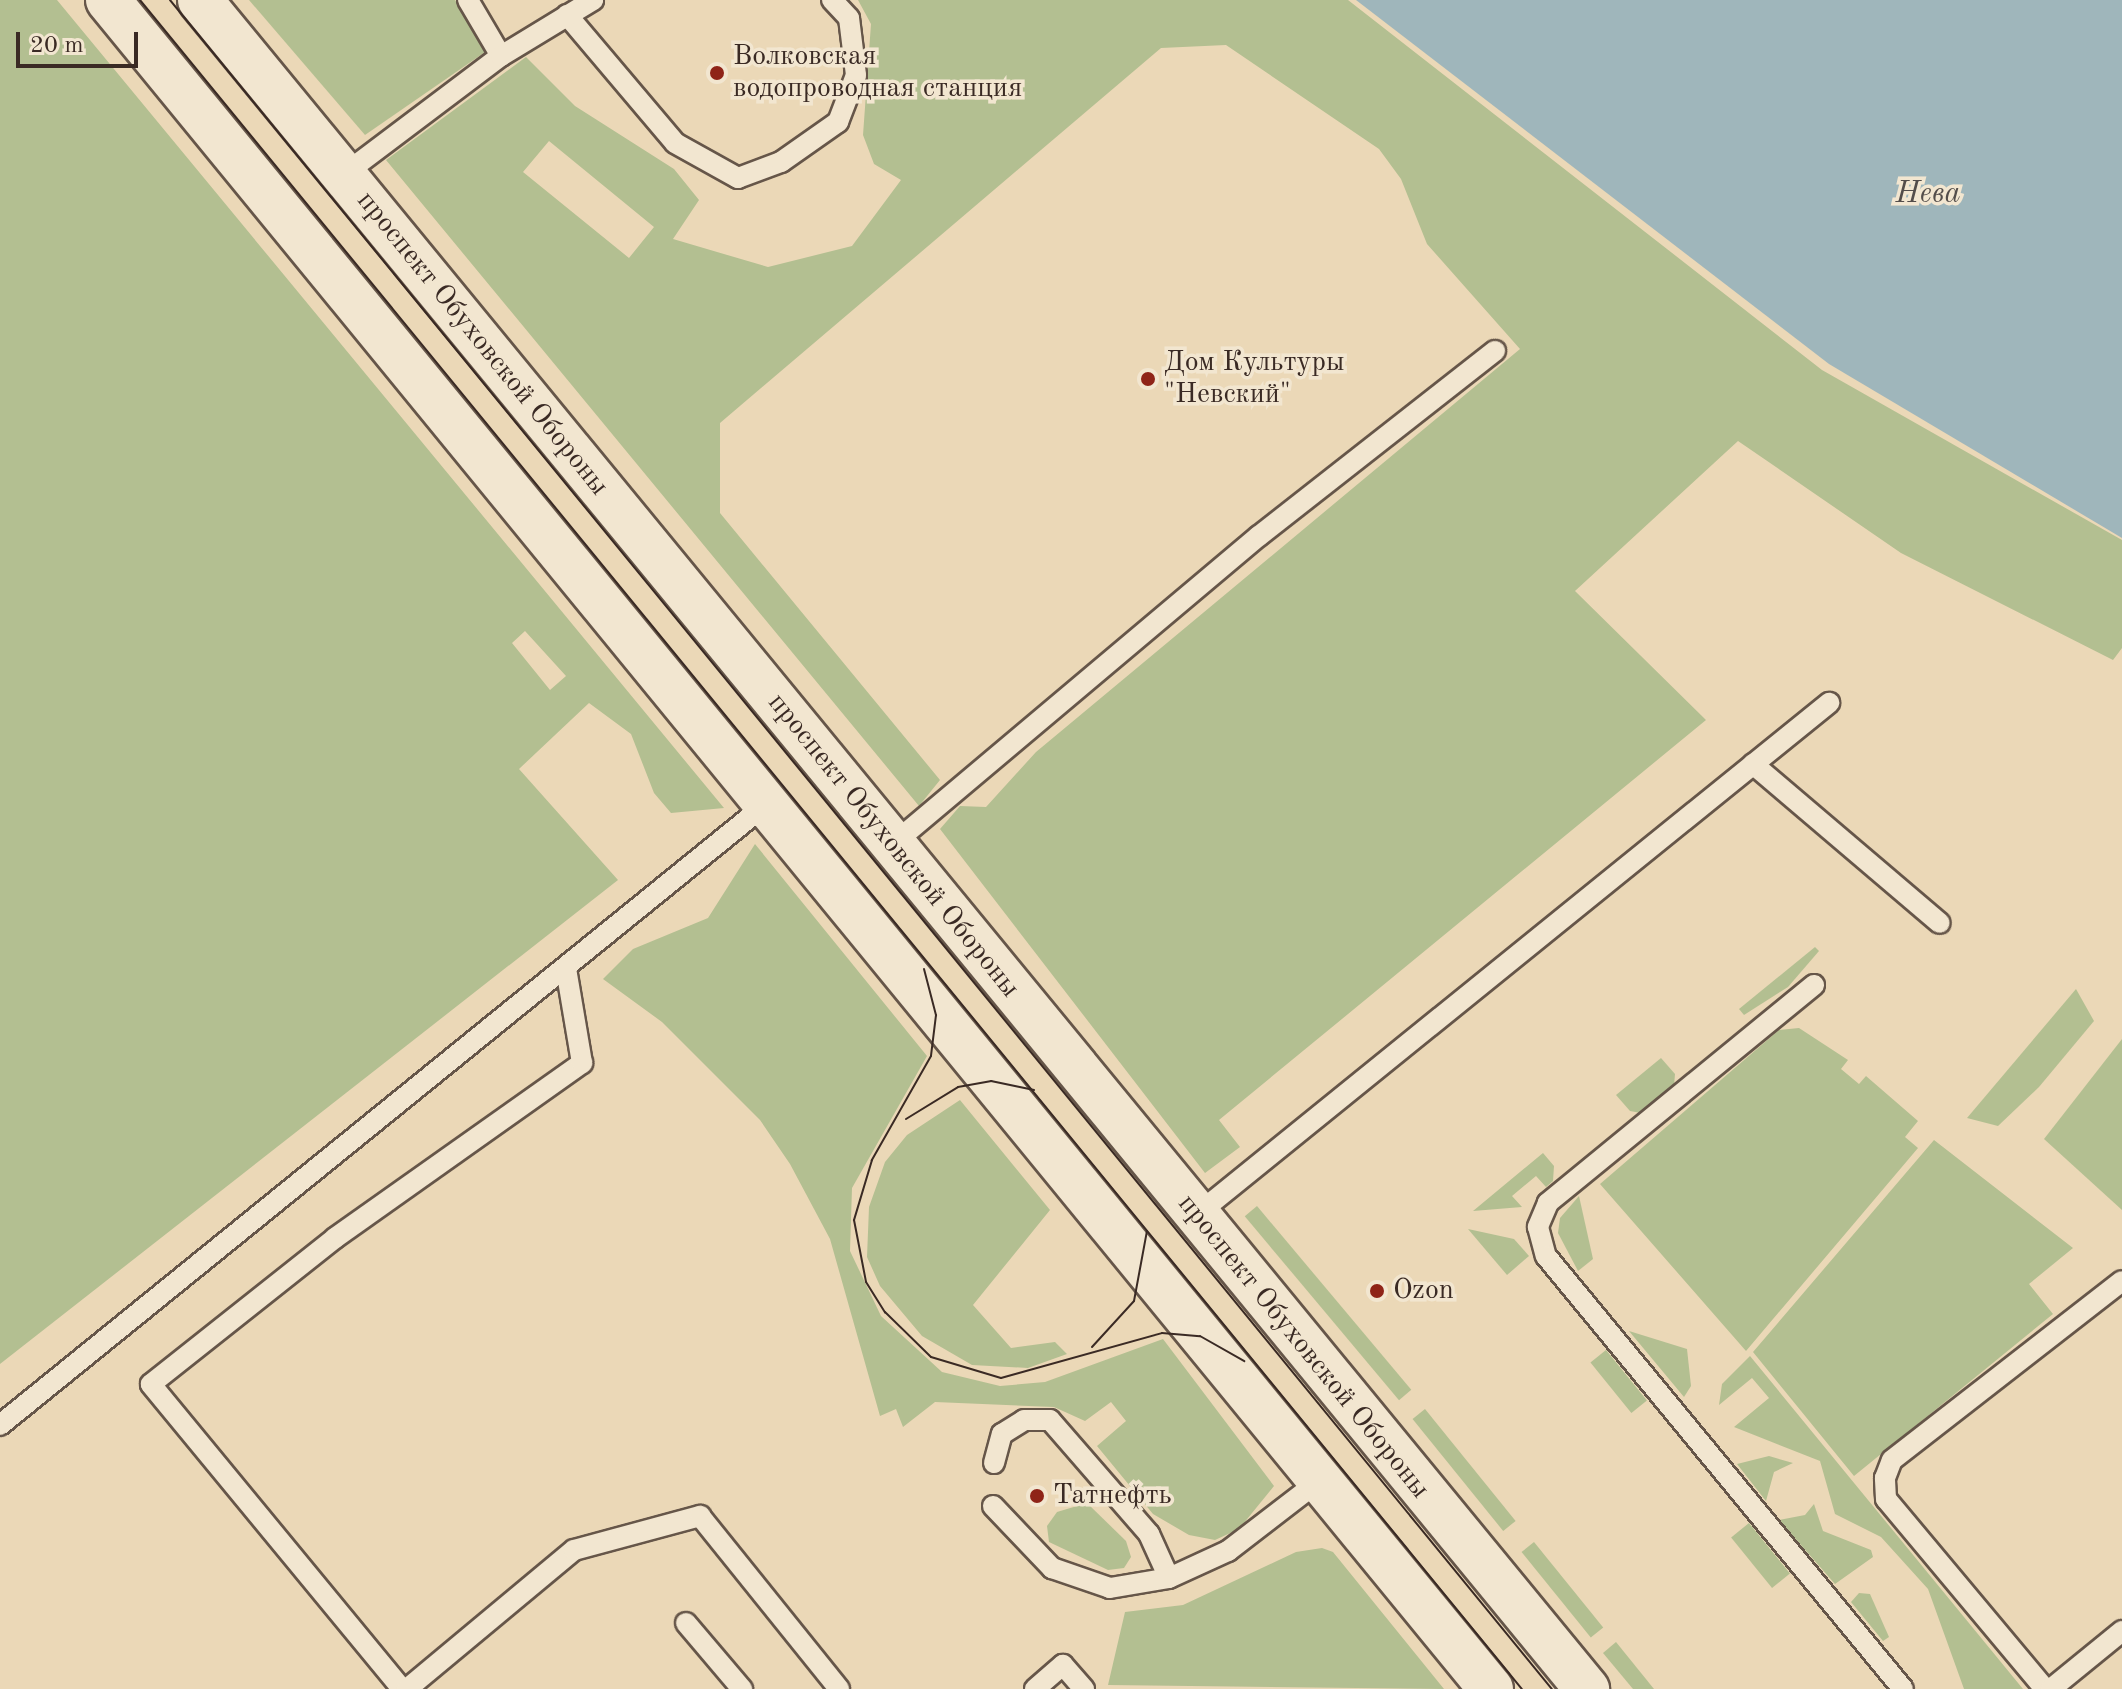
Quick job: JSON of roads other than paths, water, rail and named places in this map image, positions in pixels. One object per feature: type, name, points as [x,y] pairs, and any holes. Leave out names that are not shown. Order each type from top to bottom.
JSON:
[{"type":"main road","points":[[108,0],[1491,1689]]},
{"type":"main road","name":"проспект Обуховской Обороны","points":[[200,0],[1195,1216],[1587,1689]]},
{"type":"lane","points":[[468,0],[501,56]]},
{"type":"lane","points":[[343,175],[501,56],[593,0]]},
{"type":"lane","points":[[567,15],[675,143],[738,178],[781,162],[838,122],[856,75],[849,18],[832,0]]},
{"type":"lane","points":[[893,844],[1259,536],[1495,351]]},
{"type":"lane","points":[[1195,1216],[1829,703]]},
{"type":"lane","points":[[1753,764],[1940,923]]},
{"type":"lane","points":[[0,1425],[765,805]]},
{"type":"lane","points":[[566,968],[582,1063],[335,1238],[151,1384],[405,1689],[574,1550],[700,1516],[839,1689]]},
{"type":"lane","points":[[1814,985],[1548,1203],[1538,1227],[1546,1256],[1903,1689]]},
{"type":"lane","points":[[2045,1689],[1886,1499],[1885,1478],[1892,1460],[2122,1281]]},
{"type":"lane","points":[[994,1463],[1002,1434],[1024,1420],[1050,1420],[1149,1534],[1169,1578]]},
{"type":"lane","points":[[993,1506],[1052,1568],[1110,1588],[1169,1578],[1228,1551],[1319,1481]]},
{"type":"lane","points":[[686,1623],[742,1689]]},
{"type":"lane","points":[[2051,1689],[2122,1631]]},
{"type":"lane","points":[[1035,1689],[1063,1665],[1084,1689]]},
{"type":"water","name":"Нева","points":[[1356,0],[2122,0],[2122,538],[1829,364]]},
{"type":"tram line","points":[[140,0],[1522,1689]]},
{"type":"tram line","points":[[170,0],[1552,1689]]},
{"type":"tram line","points":[[924,969],[936,1015],[931,1056],[872,1160],[854,1220],[866,1282],[885,1312],[931,1357],[1001,1378],[1162,1333],[1200,1336],[1244,1361]]},
{"type":"tram line","points":[[906,1119],[958,1087],[991,1081],[1034,1090]]},
{"type":"tram line","points":[[1092,1347],[1134,1301],[1147,1231]]},
{"type":"place","name":"Волковская водопроводная станция","points":[[717,73]]},
{"type":"place","name":"Дом Культуры \"Невский\"","points":[[1148,379]]},
{"type":"place","name":"Ozon","points":[[1377,1291]]},
{"type":"place","name":"Татнефть","points":[[1037,1496]]}]
